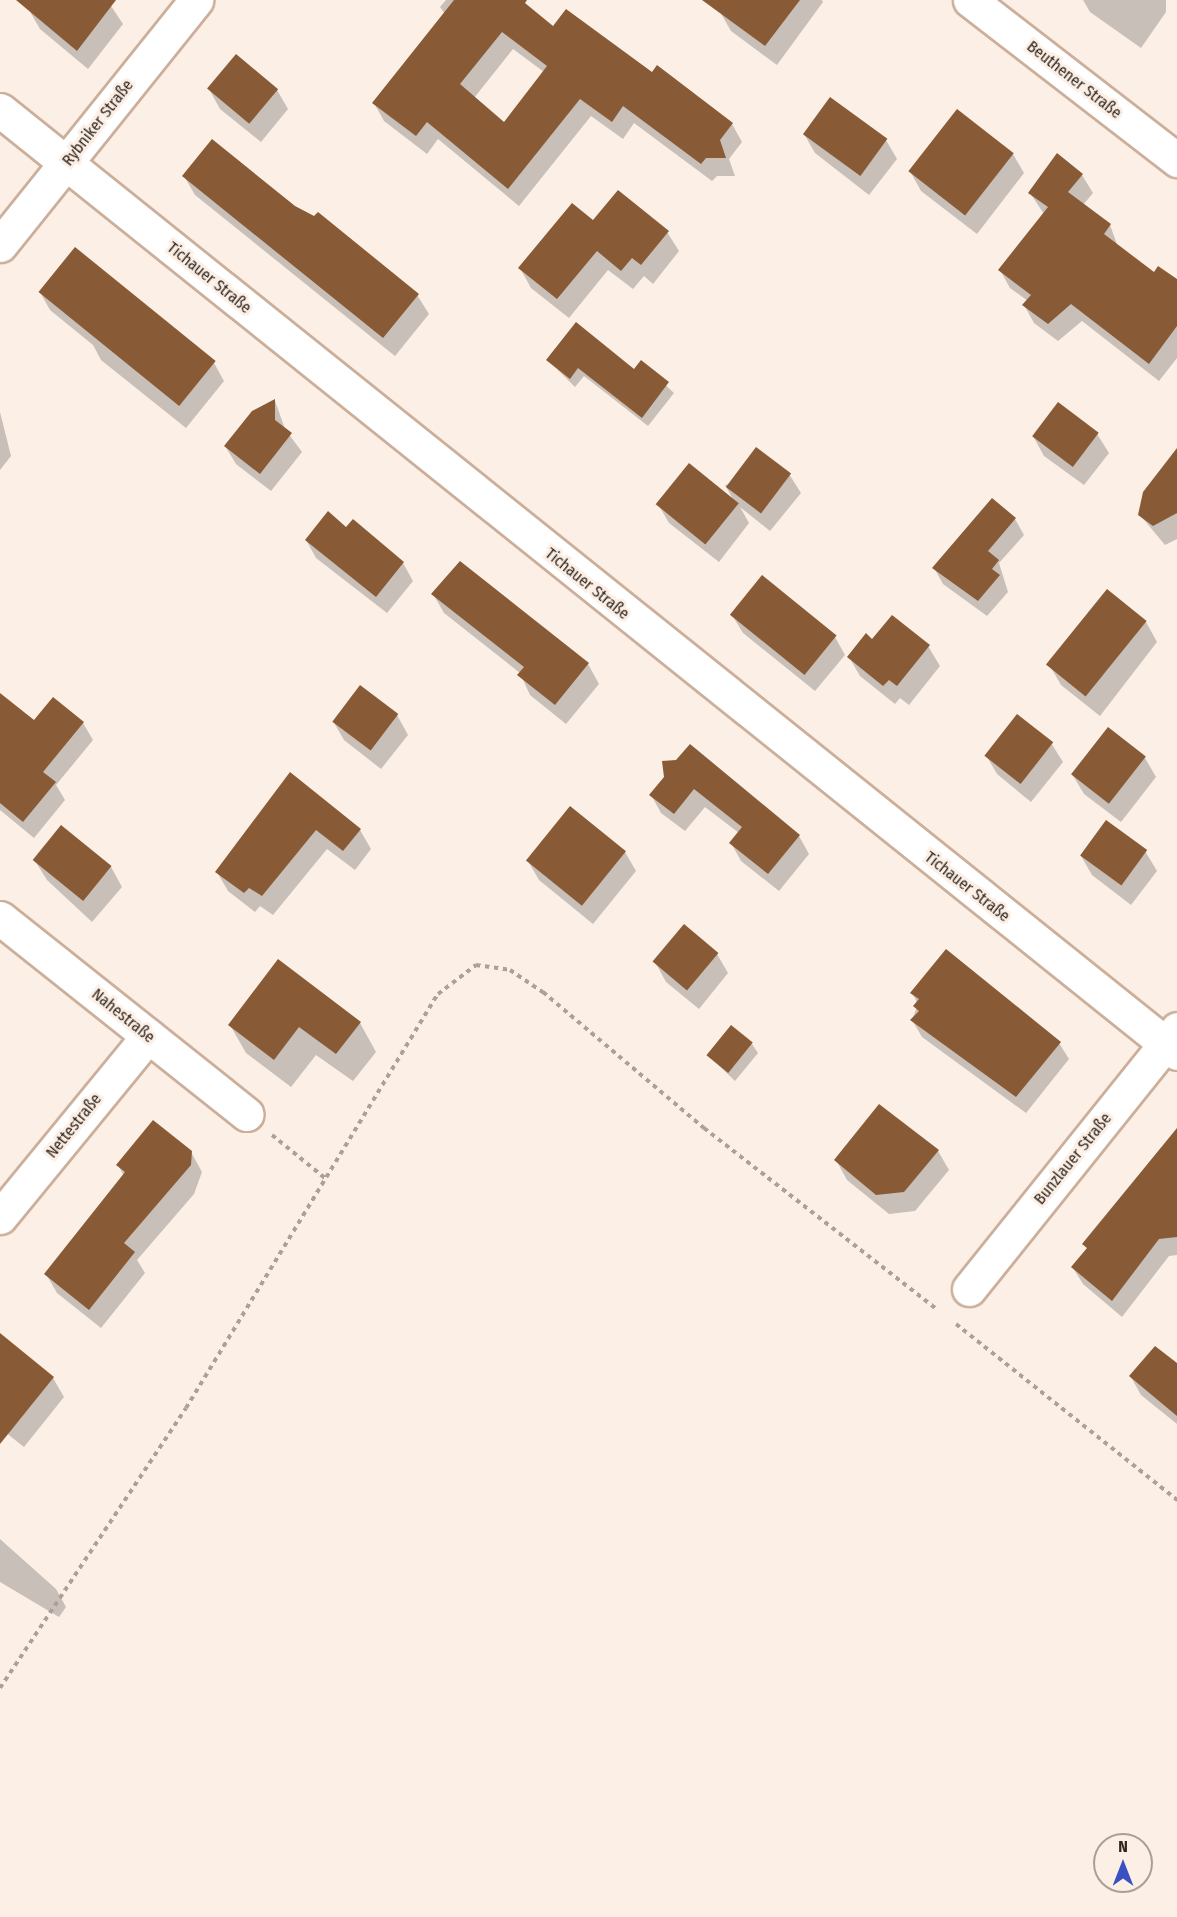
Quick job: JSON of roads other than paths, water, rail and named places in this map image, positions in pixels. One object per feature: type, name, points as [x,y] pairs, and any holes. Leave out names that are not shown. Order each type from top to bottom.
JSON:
[{"type":"street","name":"Rybniker Straße","points":[[0,245],[196,0]]},
{"type":"street","name":"Beuthener Straße","points":[[970,0],[1177,160]]},
{"type":"street","name":"Tichauer Straße","points":[[0,110],[1173,1042]]},
{"type":"street","name":"Nahestraße","points":[[0,918],[246,1114]]},
{"type":"street","name":"Nettestraße","points":[[0,1217],[148,1036]]},
{"type":"street","name":"Bunzlauer Straße","points":[[969,1289],[1173,1042]]}]
